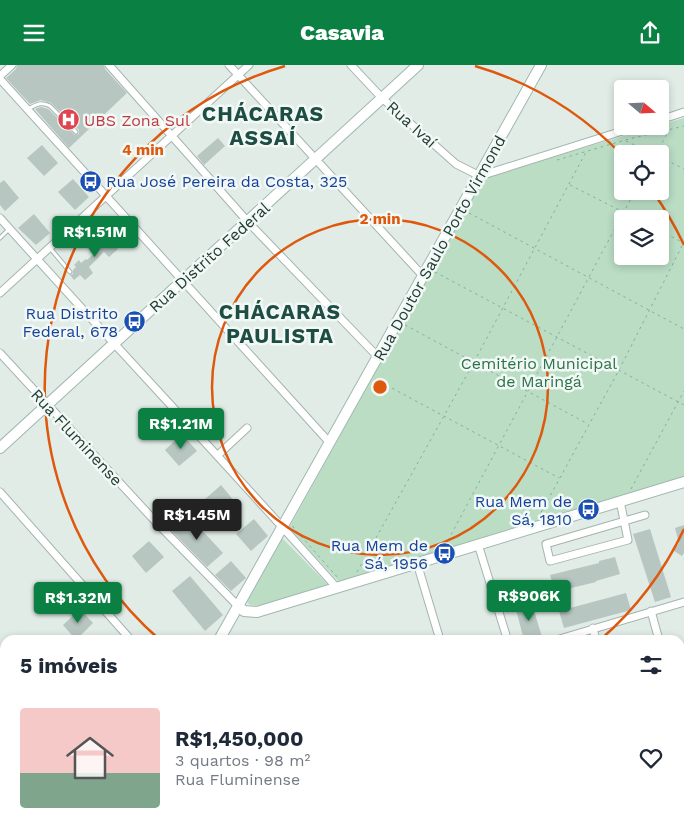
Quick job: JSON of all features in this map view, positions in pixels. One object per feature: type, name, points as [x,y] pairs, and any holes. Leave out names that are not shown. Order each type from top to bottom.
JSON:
[{"type":"street","points":[[12,65],[0,78],[182,281],[330,442]]},
{"type":"street","points":[[109,65],[248,222],[378,357]]},
{"type":"street","points":[[228,65],[423,275]]},
{"type":"street","points":[[0,293],[249,65]]},
{"type":"street","name":"Rua Ivaí","points":[[351,65],[382,98],[456,164],[480,176]]},
{"type":"street","name":"Rua Distrito Federal","points":[[0,448],[418,65]]},
{"type":"street","name":"Rua Doutor Saulo Porto Virmond","points":[[222,635],[288,527],[330,442],[541,65]]},
{"type":"street","points":[[669,116],[684,112]]},
{"type":"street","points":[[480,176],[614,134]]},
{"type":"street","points":[[0,218],[114,344],[288,527],[338,583]]},
{"type":"street","name":"Rua Fluminense","points":[[0,353],[47,406],[238,606]]},
{"type":"street","points":[[218,455],[248,428]]},
{"type":"street","points":[[238,606],[244,611],[256,612],[338,583],[417,563],[684,482]]},
{"type":"street","points":[[0,492],[127,635]]},
{"type":"street","points":[[620,501],[624,521],[628,540],[550,561],[546,544],[624,521],[645,515]]},
{"type":"street","points":[[478,544],[506,635]]},
{"type":"street","points":[[417,563],[439,635]]},
{"type":"street","points":[[571,635],[684,602]]},
{"type":"street","points":[[651,611],[658,635]]},
{"type":"street","points":[[592,628],[594,635]]},
{"type":"lane","points":[[28,109],[40,103],[50,105],[76,132]]},
{"type":"lane","points":[[0,238],[10,229]]},
{"type":"lane","points":[[50,248],[70,271]]},
{"type":"path","points":[[669,130],[684,127]]},
{"type":"path","points":[[549,162],[647,135]]},
{"type":"path","points":[[625,140],[636,145]]},
{"type":"path","points":[[365,570],[356,573],[474,362],[586,151]]},
{"type":"path","points":[[669,162],[684,169]]},
{"type":"path","points":[[569,184],[620,210]]},
{"type":"path","points":[[468,212],[684,329]]},
{"type":"path","points":[[445,547],[614,231]]},
{"type":"path","points":[[547,515],[538,518],[619,369],[684,242],[669,235]]},
{"type":"path","points":[[434,271],[684,405]]},
{"type":"path","points":[[404,325],[589,425]]},
{"type":"path","points":[[375,379],[559,479]]},
{"type":"path","points":[[631,490],[684,391]]},
{"type":"path","points":[[288,527],[338,583]]},
{"type":"green space","name":"Cemitério Municipal de Maringá","points":[[684,118],[684,477],[339,582],[289,528],[483,178],[627,135],[669,135],[669,122]]},
{"type":"green space","points":[[281,537],[329,586],[261,606],[250,605],[247,602]]},
{"type":"building","name":"UBS Zona Sul","points":[[17,65],[104,65],[105,69],[127,93],[69,148],[35,109],[41,107],[48,109],[75,135],[79,134],[79,130],[51,103],[41,100],[30,104],[6,78],[16,69]]},
{"type":"building","points":[[218,138],[225,146],[204,165],[197,156]]},
{"type":"building","points":[[42,145],[58,163],[44,176],[27,158]]},
{"type":"building","points":[[73,179],[89,197],[75,210],[58,192]]},
{"type":"building","points":[[4,180],[19,198],[5,211],[0,205],[0,183]]},
{"type":"building","points":[[34,214],[50,233],[36,245],[18,228]]},
{"type":"building","points":[[114,234],[118,239],[113,244],[118,249],[109,257],[104,252],[89,267],[93,273],[85,280],[80,275],[74,280],[70,275],[73,274],[73,270],[76,267],[74,265],[79,260],[81,263],[87,260],[95,253],[98,249],[96,248],[100,244],[98,242],[103,237],[106,239]]},
{"type":"building","points":[[182,434],[197,451],[179,466],[165,450]]},
{"type":"building","points":[[221,485],[235,502],[217,517],[203,501]]},
{"type":"building","points":[[188,515],[223,553],[207,567],[171,530]]},
{"type":"building","points":[[254,519],[268,536],[251,551],[236,534]]},
{"type":"building","points":[[684,525],[684,553],[682,556],[674,551],[679,543],[675,528]]},
{"type":"building","points":[[650,529],[671,597],[655,602],[633,534]]},
{"type":"building","points":[[149,541],[164,557],[146,573],[132,556]]},
{"type":"building","points":[[615,557],[620,574],[555,592],[550,575],[599,563],[599,561]]},
{"type":"building","points":[[231,561],[246,578],[231,591],[215,575]]},
{"type":"building","points":[[190,576],[223,615],[205,631],[172,591]]},
{"type":"building","points":[[626,593],[631,610],[564,628],[559,611]]},
{"type":"building","points":[[531,601],[541,635],[523,635],[515,606]]},
{"type":"building","points":[[80,609],[93,623],[81,635],[72,635],[63,625]]},
{"type":"place","name":"UBS Zona Sul","points":[[68,120]]},
{"type":"place","name":"Rua José Pereira da Costa, 325","points":[[90,181]]},
{"type":"place","name":"Rua Distrito Federal, 678","points":[[134,322]]},
{"type":"place","name":"Rua Mem de Sá, 1810","points":[[588,510]]},
{"type":"place","name":"Rua Mem de Sá, 1956","points":[[444,554]]},
{"type":"district","name":"CHÁCARAS ASSAÍ","points":[[263,126]]},
{"type":"district","name":"CHÁCARAS PAULISTA","points":[[280,324]]}]
